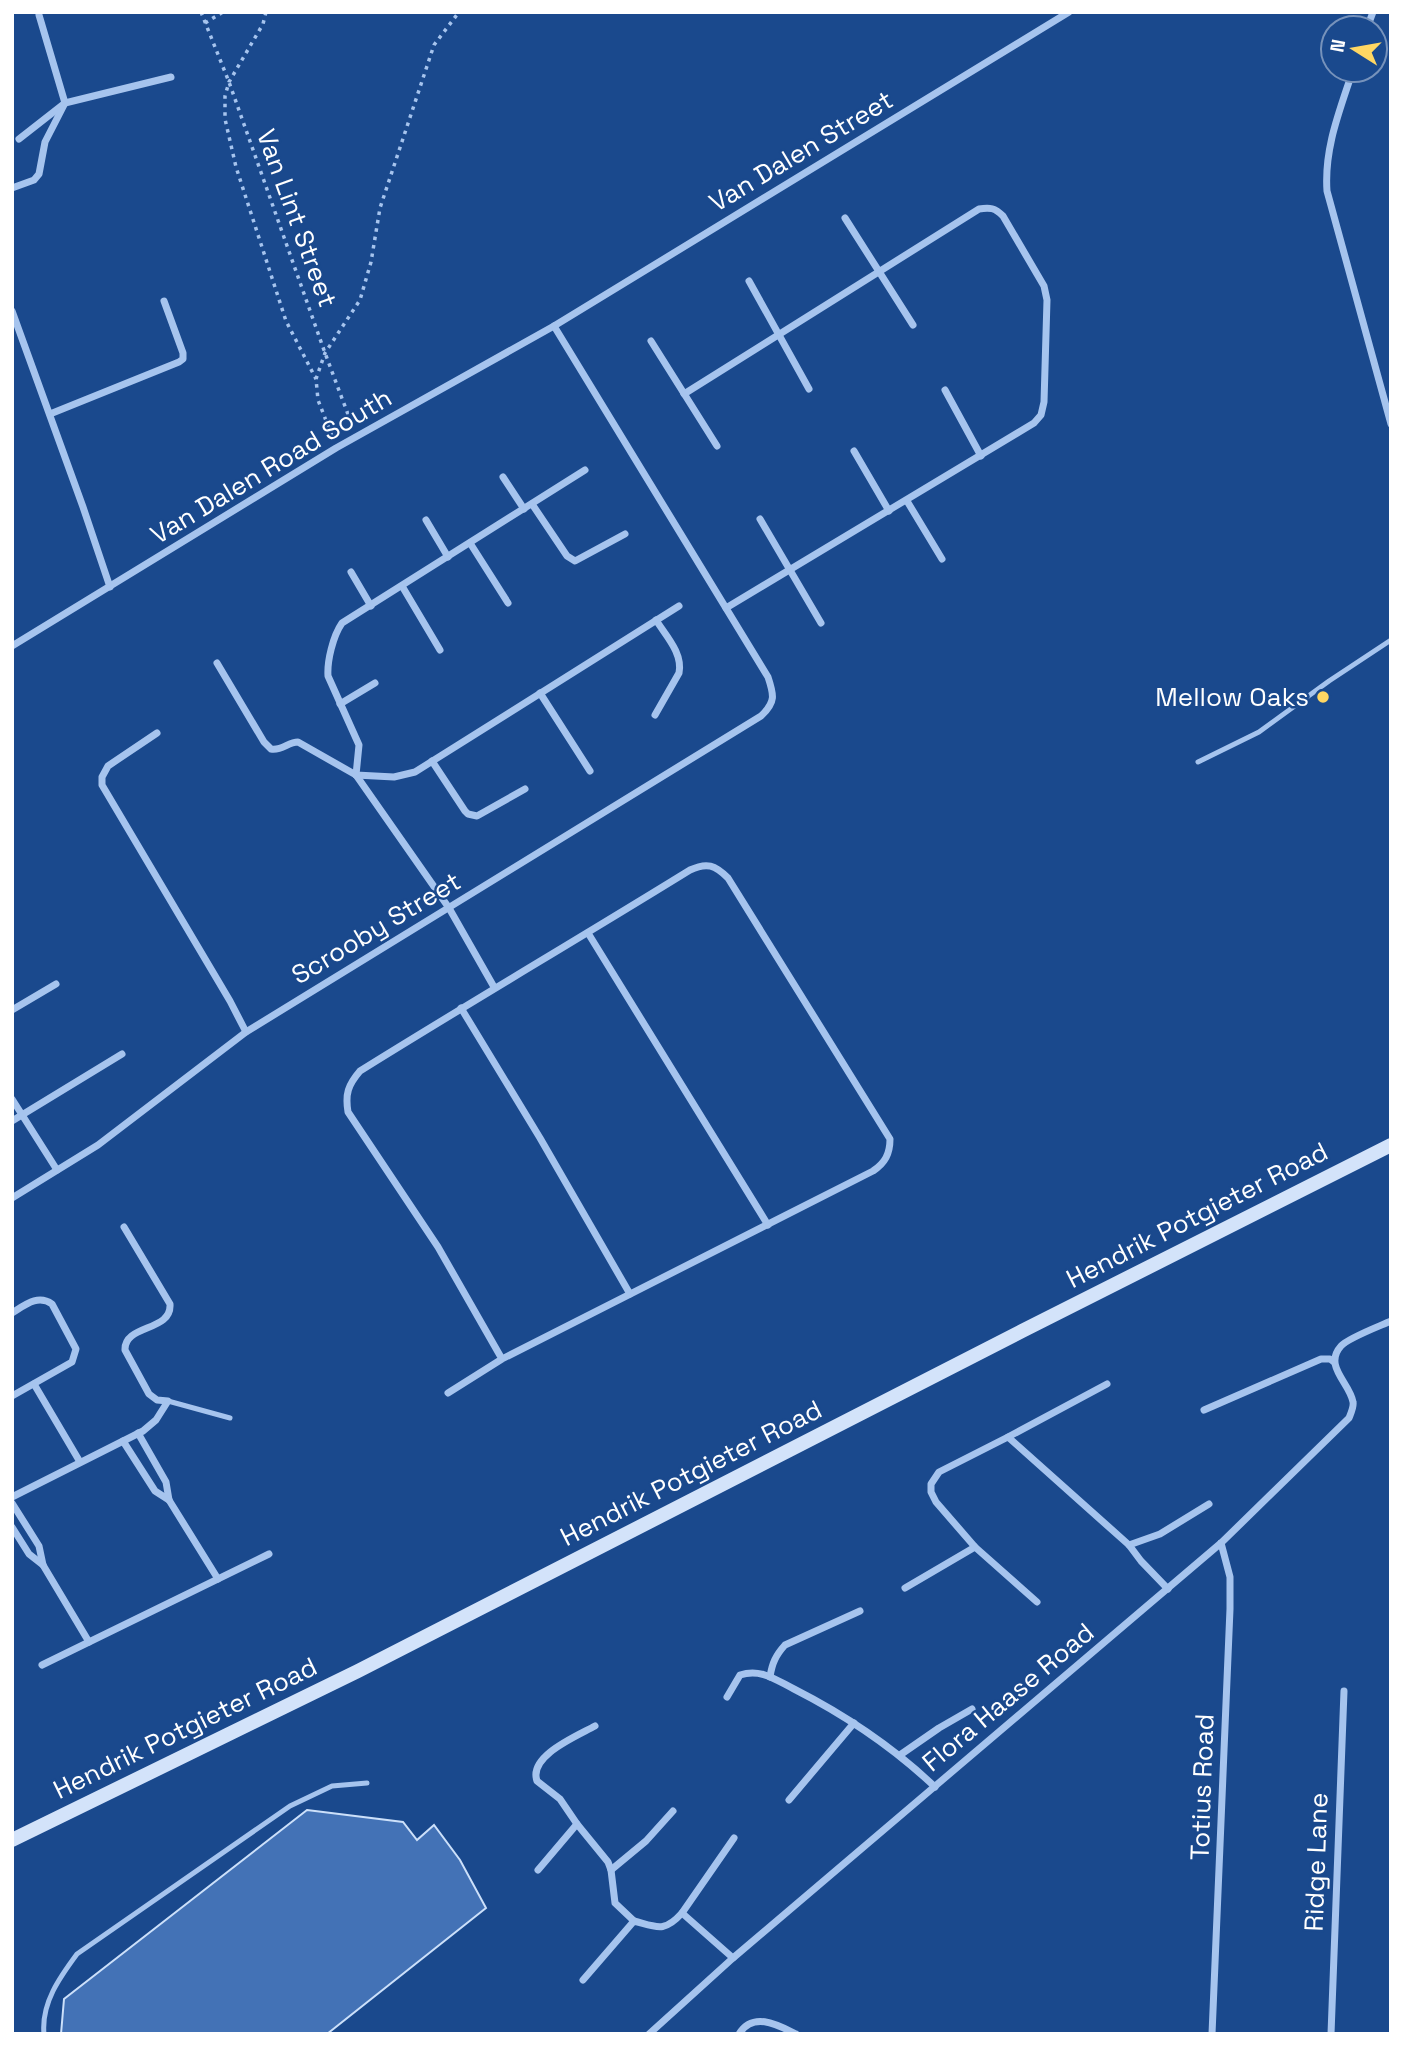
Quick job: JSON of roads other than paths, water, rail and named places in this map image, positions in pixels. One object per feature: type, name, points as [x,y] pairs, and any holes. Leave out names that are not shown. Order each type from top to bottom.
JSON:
[{"type":"main road","name":"Hendrik Potgieter Road","points":[[12,1840],[358,1671],[1391,1145]]},
{"type":"street","name":"Van Dalen Street","points":[[554,326],[1069,12]]},
{"type":"street","points":[[12,188],[34,180],[39,173],[45,142],[65,103],[39,15]]},
{"type":"street","points":[[19,139],[65,103],[171,77]]},
{"type":"street","points":[[1349,84],[1328,149],[1327,191],[1391,424]]},
{"type":"street","points":[[554,326],[726,608],[1034,423],[1041,415],[1044,402],[1047,300],[1044,286],[1003,216],[988,207],[979,209],[684,394]]},
{"type":"street","points":[[845,218],[913,325]]},
{"type":"street","points":[[749,281],[809,389]]},
{"type":"street","points":[[50,414],[183,359],[164,301]]},
{"type":"street","points":[[12,311],[110,587]]},
{"type":"street","name":"Van Dalen Road South","points":[[12,646],[336,448],[554,326]]},
{"type":"street","points":[[651,341],[717,446]]},
{"type":"street","points":[[945,390],[981,456]]},
{"type":"street","points":[[854,451],[889,511]]},
{"type":"street","points":[[356,775],[359,745],[327,670],[336,634],[342,623],[586,470]]},
{"type":"street","points":[[503,477],[524,509]]},
{"type":"street","points":[[907,500],[942,559]]},
{"type":"street","points":[[532,504],[567,556],[575,561],[625,534]]},
{"type":"street","points":[[760,519],[821,623]]},
{"type":"street","points":[[426,520],[448,557]]},
{"type":"street","points":[[470,544],[508,603]]},
{"type":"street","points":[[351,572],[371,606]]},
{"type":"street","points":[[402,586],[440,650]]},
{"type":"street","points":[[356,775],[394,778],[415,772],[679,606]]},
{"type":"street","name":"Scrooby Street","points":[[12,1198],[98,1145],[246,1032],[761,716],[771,706],[773,693],[768,677],[726,608]]},
{"type":"street","points":[[655,715],[681,667],[678,654],[656,620]]},
{"type":"street","points":[[217,663],[267,746],[276,750],[293,742],[302,743],[356,775],[449,908],[494,988]]},
{"type":"street","points":[[340,704],[375,683]]},
{"type":"street","points":[[540,693],[590,771]]},
{"type":"street","points":[[156,733],[108,766],[102,777],[102,785],[246,1032]]},
{"type":"street","points":[[432,761],[465,811],[472,816],[477,816],[525,789]]},
{"type":"street","points":[[448,1393],[502,1359],[768,1225],[879,1167],[886,1159],[890,1139],[729,878],[709,865],[690,870],[461,1008],[360,1071],[350,1083],[346,1096],[348,1112],[438,1247],[502,1359]]},
{"type":"street","points":[[588,933],[768,1225]]},
{"type":"street","points":[[12,1010],[57,984]]},
{"type":"street","points":[[461,1008],[630,1294]]},
{"type":"street","points":[[12,1121],[122,1054]]},
{"type":"street","points":[[12,1099],[57,1170]]},
{"type":"street","points":[[12,1496],[138,1433],[156,1420],[168,1401],[157,1400],[149,1394],[125,1350],[125,1344],[130,1337],[167,1317],[170,1304],[124,1227]]},
{"type":"street","points":[[12,1313],[34,1300],[48,1301],[75,1345],[76,1353],[72,1362],[12,1396]]},
{"type":"street","points":[[1205,1410],[1321,1359],[1334,1362],[1342,1344],[1391,1321]]},
{"type":"street","name":"Flora Haase Road","points":[[649,2034],[733,1958],[1221,1543],[1349,1418],[1353,1402],[1334,1362]]},
{"type":"street","points":[[34,1384],[80,1462]]},
{"type":"street","points":[[1037,1602],[975,1547],[936,1502],[931,1492],[931,1484],[939,1472],[1107,1384]]},
{"type":"street","points":[[138,1433],[166,1482],[169,1500],[218,1579]]},
{"type":"street","points":[[1008,1437],[1129,1545],[1168,1589]]},
{"type":"street","points":[[124,1441],[155,1491],[169,1500]]},
{"type":"street","points":[[12,1503],[39,1546],[43,1565],[89,1642]]},
{"type":"street","points":[[1129,1545],[1160,1534],[1209,1504]]},
{"type":"street","points":[[12,1527],[29,1554],[43,1565]]},
{"type":"street","name":"Totius Road","points":[[1212,2034],[1230,1609],[1230,1577],[1221,1543]]},
{"type":"street","points":[[905,1588],[975,1547]]},
{"type":"street","points":[[42,1665],[269,1554]]},
{"type":"street","points":[[770,1676],[774,1659],[785,1645],[860,1611]]},
{"type":"street","points":[[727,1697],[740,1675],[757,1672],[770,1676],[828,1706],[854,1723],[900,1755],[935,1787]]},
{"type":"street","name":"Ridge Lane","points":[[1331,2034],[1344,1691]]},
{"type":"street","points":[[900,1755],[972,1709]]},
{"type":"street","points":[[789,1800],[854,1723]]},
{"type":"street","points":[[595,1726],[545,1755],[536,1772],[537,1781],[560,1799],[608,1862],[615,1903],[634,1922],[655,1927],[672,1924],[734,1838]]},
{"type":"street","points":[[611,1870],[646,1842],[673,1811]]},
{"type":"street","points":[[538,1870],[577,1824]]},
{"type":"street","points":[[682,1913],[733,1958]]},
{"type":"street","points":[[583,1980],[634,1922]]},
{"type":"street","points":[[739,2034],[749,2024],[759,2021],[773,2023],[796,2034]]},
{"type":"lane","points":[[1198,762],[1259,732],[1374,649],[1391,640]]},
{"type":"lane","points":[[168,1401],[230,1418]]},
{"type":"lane","points":[[44,2034],[46,2008],[53,1991],[77,1954],[290,1806],[332,1786],[366,1783]]},
{"type":"place","name":"Mellow Oaks","points":[[1323,697]]}]
